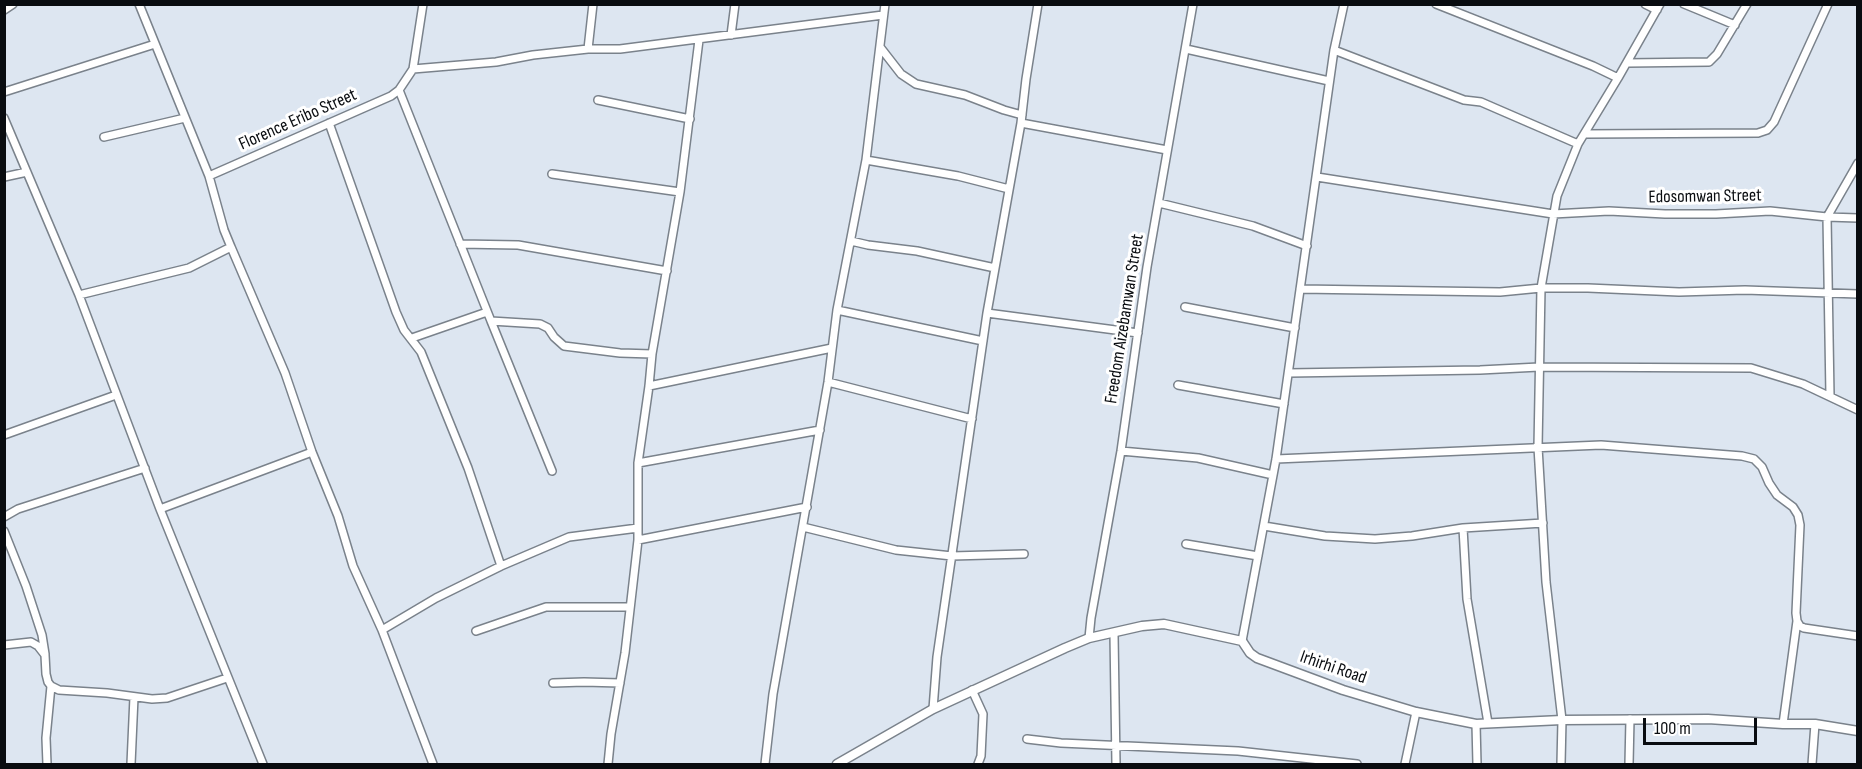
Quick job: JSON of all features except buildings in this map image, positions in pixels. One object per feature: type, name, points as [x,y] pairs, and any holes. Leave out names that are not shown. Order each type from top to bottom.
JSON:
[{"type":"street","points":[[4,10],[13,4]]},
{"type":"street","points":[[139,4],[209,176],[224,230],[285,373],[312,452],[338,516],[353,566],[382,630],[433,765]]},
{"type":"street","points":[[423,4],[413,69],[399,90],[552,471]]},
{"type":"street","points":[[588,49],[593,4]]},
{"type":"street","points":[[731,35],[735,4]]},
{"type":"street","points":[[765,765],[773,694],[820,430],[837,310],[866,160],[885,4]]},
{"type":"street","points":[[933,709],[937,657],[987,313],[1021,123],[1038,4]]},
{"type":"street","name":"Freedom Aizebamwan Street","points":[[1089,639],[1121,451],[1137,333],[1193,4]]},
{"type":"street","points":[[1242,641],[1276,459],[1329,81],[1344,4]]},
{"type":"street","points":[[1436,4],[1618,78]]},
{"type":"street","points":[[1561,765],[1562,720],[1546,582],[1538,447],[1541,288],[1557,196],[1578,144],[1658,7],[1645,4]]},
{"type":"street","points":[[1684,4],[1735,25]]},
{"type":"street","points":[[1627,63],[1709,62],[1714,59],[1747,4]]},
{"type":"street","points":[[1585,134],[1758,132],[1767,130],[1774,122],[1828,4]]},
{"type":"street","points":[[413,69],[484,63],[588,49],[620,49],[699,40],[883,15]]},
{"type":"street","points":[[608,765],[638,540],[638,463],[649,386],[651,354],[680,192],[699,40]]},
{"type":"street","points":[[4,92],[155,44]]},
{"type":"street","points":[[879,47],[901,74],[916,84],[964,95],[1022,115]]},
{"type":"street","points":[[1186,49],[1329,81]]},
{"type":"street","points":[[1334,50],[1464,100],[1481,102],[1578,144]]},
{"type":"street","name":"Florence Eribo Street","points":[[209,176],[392,96],[399,90]]},
{"type":"street","points":[[597,100],[690,119]]},
{"type":"street","points":[[4,118],[79,295],[160,509],[263,765]]},
{"type":"street","points":[[104,137],[185,118]]},
{"type":"street","points":[[329,123],[396,312],[404,330],[421,352],[468,468],[501,566]]},
{"type":"street","points":[[1021,123],[1167,150]]},
{"type":"street","points":[[866,160],[958,176],[1009,189]]},
{"type":"street","points":[[1830,396],[1827,217],[1857,163]]},
{"type":"street","points":[[4,177],[27,172]]},
{"type":"street","points":[[552,174],[680,192]]},
{"type":"street","name":"Edosomwan Street","points":[[1317,177],[1553,214],[1609,211],[1716,214],[1770,211],[1857,218]]},
{"type":"street","points":[[1159,203],[1253,226],[1307,246]]},
{"type":"street","points":[[850,240],[868,245],[917,251],[995,268]]},
{"type":"street","points":[[460,244],[518,245],[667,271]]},
{"type":"street","points":[[79,295],[189,268],[231,247]]},
{"type":"street","points":[[1300,289],[1500,292],[1541,288],[1745,290],[1857,294]]},
{"type":"street","points":[[1185,307],[1295,328]]},
{"type":"street","points":[[837,310],[983,341]]},
{"type":"street","points":[[411,338],[487,312]]},
{"type":"street","points":[[987,313],[1137,333]]},
{"type":"street","points":[[491,321],[540,324],[548,328],[564,346],[651,354]]},
{"type":"street","points":[[649,386],[832,348]]},
{"type":"street","points":[[1289,373],[1539,367],[1751,368],[1803,384],[1857,410]]},
{"type":"street","points":[[828,381],[972,419]]},
{"type":"street","points":[[1178,385],[1284,404]]},
{"type":"street","points":[[4,435],[116,394]]},
{"type":"street","points":[[638,463],[820,430]]},
{"type":"street","points":[[1276,459],[1601,445],[1742,456],[1754,459],[1762,467],[1777,495],[1793,507],[1800,525],[1797,621],[1783,724]]},
{"type":"street","points":[[1121,451],[1198,458],[1273,475]]},
{"type":"street","points":[[160,509],[312,452]]},
{"type":"street","points":[[4,517],[18,509],[145,468]]},
{"type":"street","points":[[638,540],[807,507]]},
{"type":"street","points":[[1264,526],[1325,536],[1375,539],[1463,528],[1543,523]]},
{"type":"street","points":[[803,527],[896,550],[951,556],[1024,554]]},
{"type":"street","points":[[382,630],[436,598],[501,566],[569,537],[638,528]]},
{"type":"street","points":[[1463,528],[1467,599],[1488,723]]},
{"type":"street","points":[[4,531],[42,635],[46,674],[51,686],[46,738],[47,765]]},
{"type":"street","points":[[1186,543],[1258,556]]},
{"type":"street","points":[[476,631],[546,607],[630,607]]},
{"type":"street","points":[[1797,621],[1804,628],[1857,636]]},
{"type":"street","name":"Irhirhi Road","points":[[837,765],[933,709],[1065,648],[1089,639],[1142,626],[1164,624],[1242,641],[1250,653],[1257,658],[1343,690],[1416,712],[1476,724],[1562,720],[1708,719],[1815,724],[1857,731]]},
{"type":"street","points":[[1114,634],[1116,765]]},
{"type":"street","points":[[4,645],[31,642],[38,646],[45,656]]},
{"type":"street","points":[[51,686],[59,690],[152,699],[167,698],[227,678]]},
{"type":"street","points":[[553,683],[584,681],[620,684]]},
{"type":"street","points":[[972,690],[982,714],[981,756],[978,765]]},
{"type":"street","points":[[131,765],[134,697]]},
{"type":"street","points":[[1405,765],[1416,712]]},
{"type":"street","points":[[1629,765],[1630,719]]},
{"type":"street","points":[[1476,724],[1477,765]]},
{"type":"street","points":[[1812,765],[1815,724]]},
{"type":"street","points":[[1027,739],[1238,751],[1357,765]]}]
